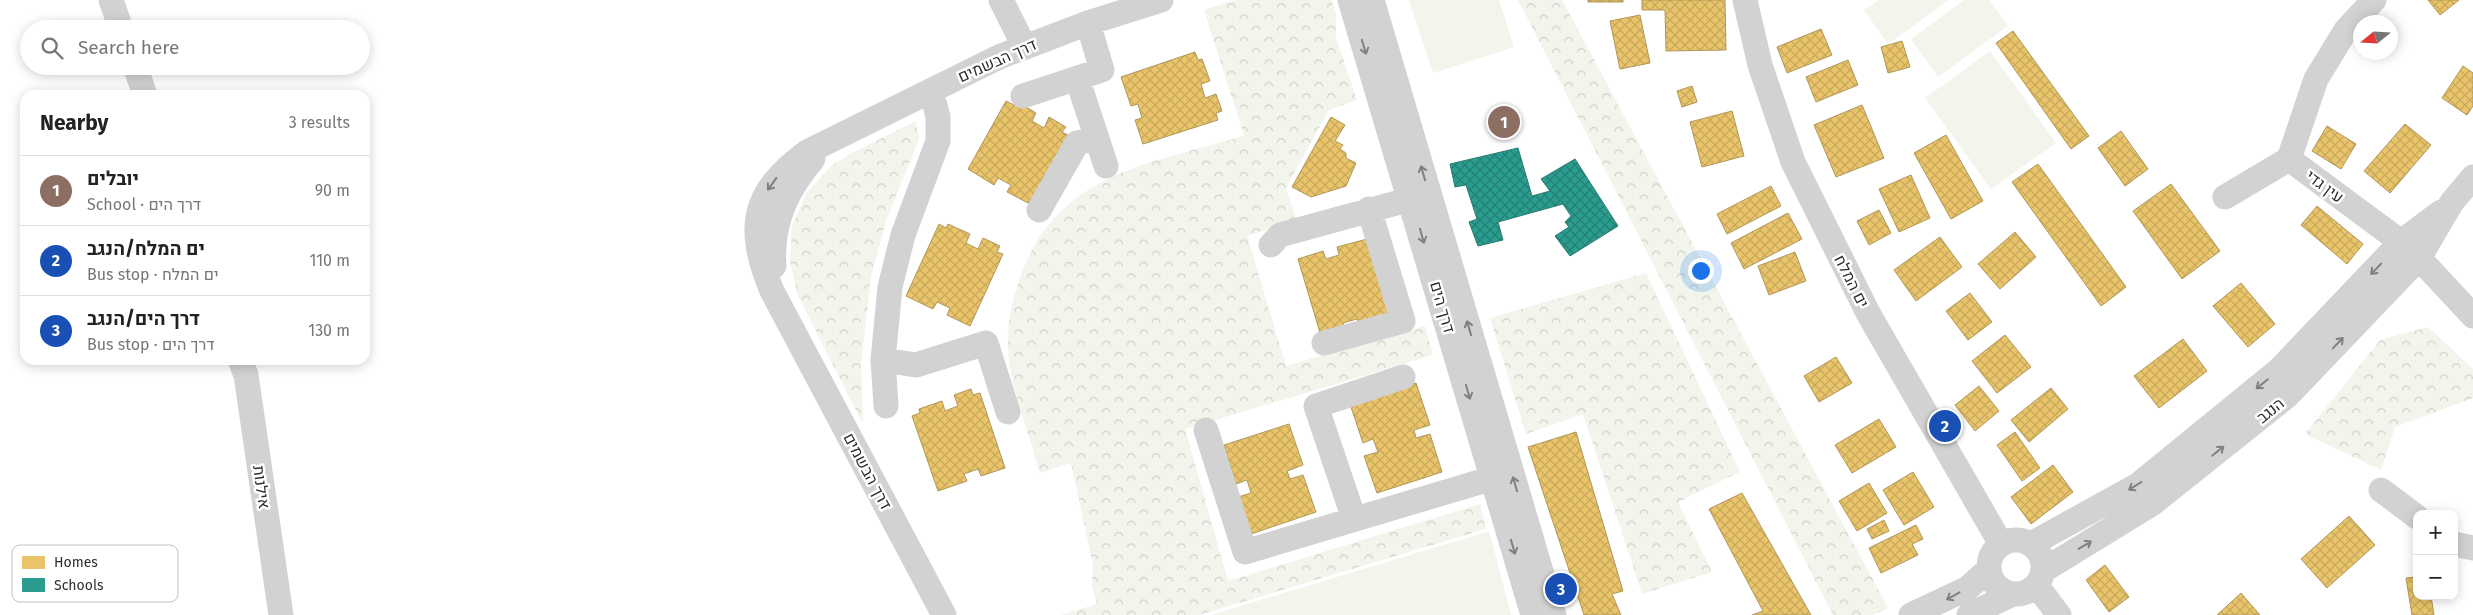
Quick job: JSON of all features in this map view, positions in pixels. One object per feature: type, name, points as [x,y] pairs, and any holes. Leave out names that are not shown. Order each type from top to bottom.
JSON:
[{"type":"street","points":[[111,0],[118,20]]},
{"type":"street","points":[[1001,0],[1024,46]]},
{"type":"street","name":"דרך הבשמים","points":[[944,615],[794,328],[779,289],[775,270],[774,232],[788,193],[800,174],[817,155],[839,136],[1024,46],[1161,0]]},
{"type":"street","name":"דרך הים","points":[[1350,0],[1533,615]]},
{"type":"street","name":"דרך הים","points":[[1372,0],[1554,615]]},
{"type":"street","name":"ים המלח","points":[[1745,0],[1760,65],[1793,162],[1868,313],[2001,544]]},
{"type":"street","points":[[2289,159],[2316,79],[2346,30],[2374,0]]},
{"type":"street","points":[[1023,96],[1102,70],[1088,23]]},
{"type":"street","points":[[138,75],[143,90]]},
{"type":"street","points":[[1077,78],[1106,166]]},
{"type":"street","points":[[886,406],[883,360],[886,311],[896,261],[912,209],[938,141],[938,117],[935,105],[928,92]]},
{"type":"street","points":[[1039,210],[1077,143],[1096,138]]},
{"type":"street","name":"עין גדי","points":[[2225,197],[2289,159],[2410,250],[2473,316]]},
{"type":"street","name":"הנגב","points":[[2040,578],[2153,503],[2287,396],[2473,177]]},
{"type":"street","points":[[1271,244],[1280,235],[1410,198]]},
{"type":"street","points":[[1324,343],[1403,321],[1369,209]]},
{"type":"street","name":"הנגב","points":[[2031,544],[2138,485],[2279,370],[2410,250]]},
{"type":"street","points":[[883,360],[916,365],[986,343],[1008,412]]},
{"type":"street","name":"אילנות","points":[[242,365],[246,375],[281,615]]},
{"type":"street","points":[[1354,520],[1316,406],[1403,377]]},
{"type":"street","points":[[1206,430],[1245,552],[1493,478]]},
{"type":"street","points":[[2381,490],[2413,514]]},
{"type":"street","points":[[2040,578],[2022,594],[2013,594],[1996,586],[1989,569],[1990,559],[2001,544],[2018,539],[2031,544],[2040,553],[2040,578],[2059,615]]},
{"type":"street","points":[[2458,545],[2473,548]]},
{"type":"street","points":[[1912,615],[1968,588],[1989,569]]},
{"type":"street","points":[[1969,615],[2013,594]]},
{"type":"green space","points":[[1235,0],[1331,0],[1336,13],[1336,37],[1357,100],[1329,110],[1286,188],[1296,220],[1247,236],[1286,366],[1425,326],[1433,355],[1185,429],[1228,581],[1480,504],[1486,529],[1199,615],[1061,615],[1097,604],[1092,586],[1093,565],[1071,463],[1040,473],[1019,407],[1010,367],[1008,346],[1010,314],[1015,294],[1034,247],[1054,218],[1079,196],[1108,179],[1139,166],[1244,136],[1204,10]]},
{"type":"green space","points":[[1409,0],[1499,0],[1514,47],[1433,73]]},
{"type":"green space","points":[[1518,0],[1562,0],[1888,608],[1873,615],[1833,615]]},
{"type":"green space","points":[[1879,0],[1949,0],[1888,44],[1864,10]]},
{"type":"green space","points":[[1964,0],[1989,0],[2008,26],[1938,77],[1911,39]]},
{"type":"green space","points":[[1990,51],[2056,143],[1991,189],[1925,98]]},
{"type":"green space","points":[[916,121],[919,139],[886,221],[871,277],[861,364],[863,424],[797,294],[790,261],[792,226],[806,194],[831,166],[848,155]]},
{"type":"green space","points":[[1646,273],[1740,472],[1678,502],[1712,572],[1642,594],[1583,414],[1526,434],[1490,318]]},
{"type":"green space","points":[[2428,327],[2473,369],[2473,398],[2395,427],[2381,470],[2305,434],[2380,340]]},
{"type":"green space","points":[[1489,531],[1511,615],[1211,615]]},
{"type":"building: Homes","points":[[1588,0],[1623,0],[1623,2],[1588,2]]},
{"type":"building: Homes","points":[[1642,0],[1725,0],[1726,50],[1666,51],[1665,10],[1642,10]]},
{"type":"building: Homes","points":[[2428,0],[2459,0],[2440,15]]},
{"type":"building: Homes","points":[[1640,15],[1650,63],[1620,69],[1610,21]]},
{"type":"building: Homes","points":[[1821,29],[1832,55],[1787,73],[1777,47]]},
{"type":"building: Homes","points":[[2013,31],[2089,136],[2071,149],[1996,43]]},
{"type":"building: Homes","points":[[1902,41],[1910,67],[1888,73],[1881,47]]},
{"type":"building: Homes","points":[[1195,52],[1198,60],[1202,59],[1210,81],[1201,84],[1205,98],[1216,94],[1222,111],[1216,113],[1218,120],[1143,144],[1135,120],[1142,118],[1138,104],[1131,106],[1121,77]]},
{"type":"building: Homes","points":[[1848,60],[1858,85],[1816,102],[1806,77]]},
{"type":"building: Homes","points":[[2463,66],[2473,73],[2473,106],[2467,115],[2442,98]]},
{"type":"building: Homes","points":[[1692,86],[1697,102],[1682,107],[1677,91]]},
{"type":"building: Homes","points":[[1006,101],[1014,105],[1016,101],[1036,113],[1032,121],[1044,128],[1049,117],[1066,127],[1062,132],[1068,135],[1030,204],[1007,192],[1011,185],[998,178],[994,185],[968,169]]},
{"type":"building: Homes","points":[[1862,105],[1884,158],[1836,177],[1814,125]]},
{"type":"building: Homes","points":[[1732,111],[1744,156],[1702,167],[1690,122]]},
{"type":"building: Homes","points":[[1331,117],[1345,125],[1335,141],[1343,145],[1340,149],[1346,153],[1346,158],[1356,163],[1346,186],[1311,197],[1292,187]]},
{"type":"building: Homes","points":[[2405,124],[2431,145],[2390,193],[2364,171]]},
{"type":"building: Homes","points":[[2327,126],[2356,144],[2341,169],[2312,151]]},
{"type":"building: Homes","points":[[2121,131],[2148,169],[2125,186],[2098,148]]},
{"type":"building: Homes","points":[[1946,135],[1983,201],[1951,219],[1914,153]]},
{"type":"building: Homes","points":[[2038,164],[2126,287],[2101,306],[2012,182]]},
{"type":"building: Homes","points":[[1911,175],[1930,218],[1899,232],[1879,189]]},
{"type":"building: Homes","points":[[2171,184],[2220,251],[2182,279],[2133,211]]},
{"type":"building: Homes","points":[[1771,186],[1781,206],[1727,234],[1717,214]]},
{"type":"building: Homes","points":[[2317,206],[2363,244],[2347,264],[2301,225]]},
{"type":"building: Homes","points":[[1879,210],[1891,233],[1869,245],[1857,221]]},
{"type":"building: Homes","points":[[1788,213],[1802,239],[1744,269],[1731,243]]},
{"type":"building: Homes","points":[[939,224],[946,228],[948,224],[970,234],[966,243],[978,249],[983,238],[1000,246],[997,252],[1003,254],[970,326],[947,315],[950,308],[937,302],[933,309],[906,296]]},
{"type":"building: Homes","points":[[2015,232],[2036,257],[2000,289],[1978,264]]},
{"type":"building: Homes","points":[[1940,237],[1962,267],[1916,301],[1894,270]]},
{"type":"building: Homes","points":[[1367,239],[1390,315],[1359,324],[1357,319],[1343,323],[1345,329],[1321,336],[1298,259],[1323,251],[1326,259],[1339,255],[1337,247]]},
{"type":"building: Homes","points":[[1795,252],[1806,281],[1769,295],[1758,266]]},
{"type":"building: Homes","points":[[2241,283],[2275,324],[2248,347],[2213,306]]},
{"type":"building: Homes","points":[[1970,293],[1992,322],[1968,340],[1946,311]]},
{"type":"building: Homes","points":[[2005,335],[2031,367],[1997,393],[1972,361]]},
{"type":"building: Homes","points":[[2183,339],[2207,371],[2159,408],[2134,376]]},
{"type":"building: Homes","points":[[1836,357],[1852,383],[1819,402],[1804,376]]},
{"type":"building: Homes","points":[[1416,383],[1430,425],[1414,430],[1416,438],[1430,434],[1442,472],[1377,493],[1364,456],[1378,452],[1373,439],[1363,443],[1350,404]]},
{"type":"building: Homes","points":[[1979,386],[1999,411],[1975,431],[1955,405]]},
{"type":"building: Homes","points":[[2051,388],[2068,409],[2029,442],[2011,420]]},
{"type":"building: Homes","points":[[971,389],[973,395],[980,393],[1005,468],[981,476],[978,469],[964,474],[967,481],[938,491],[912,416],[920,413],[919,409],[942,401],[945,411],[958,406],[954,395]]},
{"type":"building: Homes","points":[[1879,419],[1896,447],[1852,473],[1835,445]]},
{"type":"building: Homes","points":[[1289,424],[1303,465],[1287,471],[1290,479],[1303,475],[1316,512],[1251,534],[1238,497],[1251,493],[1247,480],[1236,484],[1224,445]]},
{"type":"building: Homes","points":[[1576,432],[1623,591],[1612,594],[1621,615],[1584,615],[1528,447]]},
{"type":"building: Homes","points":[[2015,432],[2040,468],[2022,481],[1997,445]]},
{"type":"building: Homes","points":[[2053,465],[2073,492],[2031,524],[2011,497]]},
{"type":"building: Homes","points":[[1913,472],[1934,507],[1904,525],[1883,490]]},
{"type":"building: Homes","points":[[1869,483],[1887,513],[1857,531],[1839,501]]},
{"type":"building: Homes","points":[[1742,493],[1811,615],[1752,615],[1763,611],[1709,509]]},
{"type":"building: Homes","points":[[2349,516],[2375,545],[2327,588],[2301,559]]},
{"type":"building: Homes","points":[[1884,520],[1889,531],[1872,539],[1867,529]]},
{"type":"building: Homes","points":[[1916,525],[1923,539],[1912,544],[1918,555],[1881,573],[1869,548]]},
{"type":"building: Homes","points":[[2105,565],[2129,597],[2109,612],[2086,580]]},
{"type":"building: Homes","points":[[2413,577],[2413,600],[2432,600],[2434,615],[2412,615],[2406,578]]},
{"type":"building: Homes","points":[[2241,593],[2260,615],[2217,615]]},
{"type":"building: Schools","points":[[1518,148],[1532,196],[1550,191],[1541,179],[1575,159],[1618,226],[1570,256],[1555,236],[1569,227],[1565,222],[1571,216],[1563,204],[1498,222],[1503,240],[1478,246],[1469,222],[1477,219],[1466,185],[1455,187],[1450,164]]},
{"type":"place","name":"יובלים","points":[[1504,122]]},
{"type":"place","name":"ים המלח/הנגב","points":[[1945,426]]},
{"type":"place","name":"דרך הים/הנגב","points":[[1561,589]]}]
